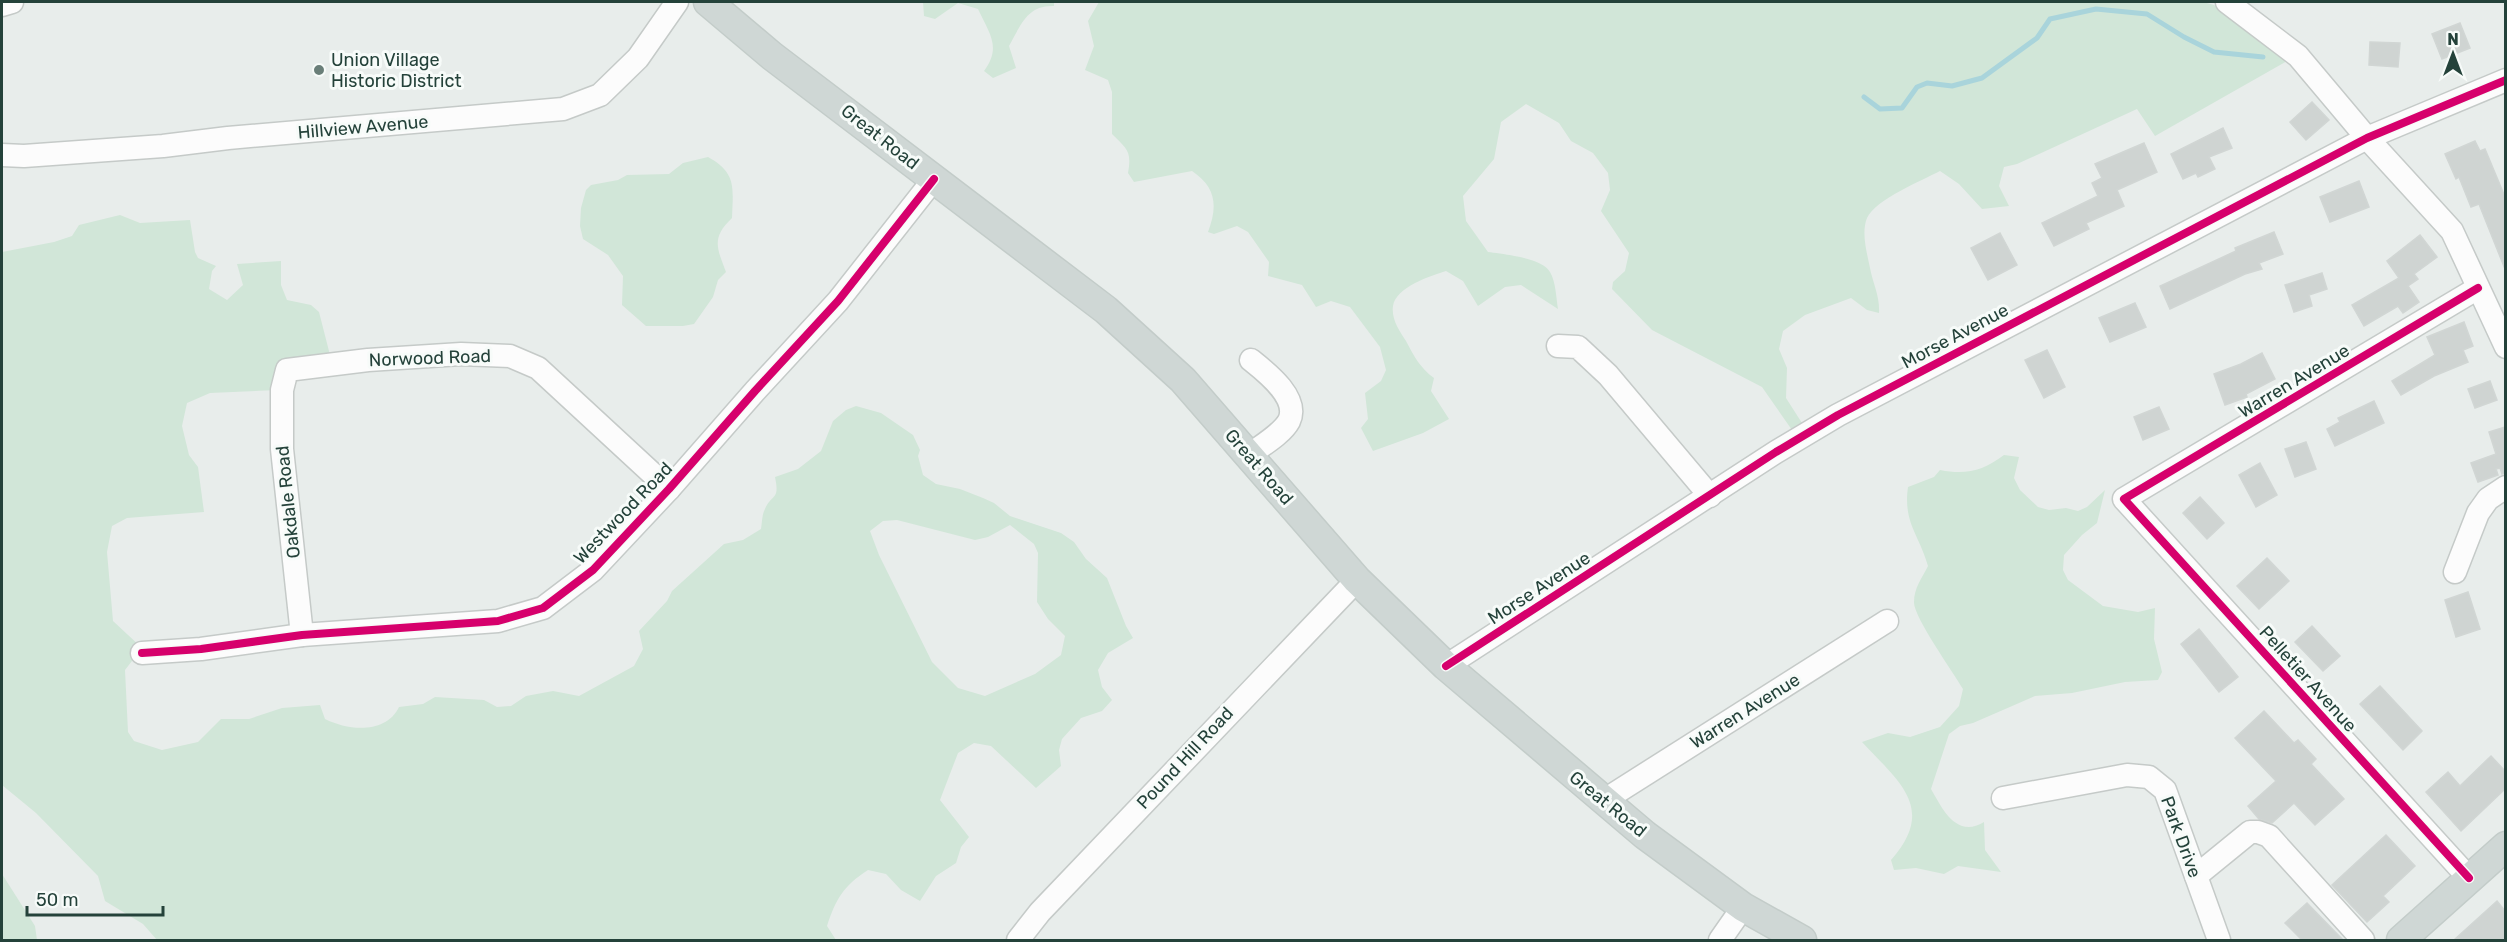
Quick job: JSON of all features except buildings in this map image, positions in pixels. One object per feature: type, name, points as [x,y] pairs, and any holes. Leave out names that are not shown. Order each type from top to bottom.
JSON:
[{"type":"main road","name":"Great Road","points":[[708,2],[772,56],[1106,310],[1183,380],[1357,580],[1446,666],[1603,801],[1743,907],[1802,940]]},
{"type":"main road","points":[[2401,940],[2505,846]]},
{"type":"street","points":[[2,5],[12,2]]},
{"type":"street","name":"Hillview Avenue","points":[[2,155],[24,156],[163,146],[228,138],[563,109],[600,95],[638,58],[677,2]]},
{"type":"street","points":[[2228,2],[2298,56],[2367,138],[2452,231],[2505,347]]},
{"type":"street","name":"Morse Avenue","points":[[1446,666],[1838,414],[2367,138],[2505,80]]},
{"type":"street","name":"Westwood Road","points":[[142,653],[201,649],[303,635],[498,621],[543,608],[593,570],[669,489],[755,390],[838,301],[934,179]]},
{"type":"street","name":"Warren Avenue","points":[[2124,500],[2478,288]]},
{"type":"street","points":[[1558,346],[1578,346],[1608,375],[1710,496]]},
{"type":"street","name":"Norwood Road","points":[[287,370],[368,360],[461,354],[510,356],[538,368],[669,489]]},
{"type":"street","points":[[1250,456],[1283,428],[1290,414],[1286,394],[1266,371],[1251,360]]},
{"type":"street","name":"Oakdale Road","points":[[287,370],[282,390],[282,449],[303,635]]},
{"type":"street","points":[[2455,572],[2478,513],[2488,499],[2505,487]]},
{"type":"street","name":"Pelletier Avenue","points":[[2124,500],[2469,878]]},
{"type":"street","name":"Pound Hill Road","points":[[1018,940],[1040,912],[1357,580]]},
{"type":"street","name":"Warren Avenue","points":[[1603,801],[1887,621]]},
{"type":"street","name":"Park Drive","points":[[2003,798],[2127,774],[2149,777],[2165,790],[2219,940]]},
{"type":"street","points":[[2196,876],[2250,832],[2269,836],[2363,940]]},
{"type":"street","points":[[1720,940],[1743,907]]},
{"type":"green space","points":[[923,2],[1054,2],[1054,6],[1037,9],[1026,18],[1009,46],[1016,68],[993,78],[984,71],[992,55],[993,47],[978,9],[958,3],[935,19],[924,16]]},
{"type":"green space","points":[[1099,2],[2203,2],[2214,5],[2289,60],[2155,136],[2137,109],[2017,164],[2004,167],[1999,186],[2009,206],[1982,209],[1959,184],[1940,171],[1889,197],[1872,211],[1865,224],[1866,250],[1879,313],[1867,310],[1851,298],[1805,315],[1783,331],[1779,349],[1787,368],[1786,398],[1809,434],[1799,440],[1762,387],[1652,330],[1612,289],[1613,282],[1625,271],[1629,253],[1601,211],[1610,190],[1608,173],[1593,153],[1571,141],[1559,123],[1526,104],[1501,122],[1494,159],[1463,196],[1466,221],[1488,252],[1531,260],[1546,267],[1556,290],[1558,309],[1521,285],[1505,287],[1478,306],[1463,281],[1446,271],[1423,279],[1400,293],[1393,306],[1395,320],[1418,361],[1434,378],[1431,391],[1449,419],[1423,433],[1373,451],[1361,428],[1368,419],[1365,393],[1381,381],[1386,370],[1380,347],[1350,307],[1331,301],[1316,307],[1302,285],[1268,276],[1269,262],[1248,232],[1237,226],[1214,234],[1208,232],[1213,214],[1213,198],[1206,184],[1192,171],[1134,182],[1128,173],[1129,155],[1112,134],[1112,92],[1108,80],[1085,70],[1094,46],[1088,21]]},
{"type":"green space","points":[[708,157],[724,169],[731,182],[732,218],[718,238],[718,250],[726,272],[718,280],[713,297],[694,324],[646,326],[622,305],[623,276],[608,255],[583,239],[580,226],[581,208],[586,190],[591,185],[618,180],[627,175],[669,174],[683,163]]},
{"type":"green space","points":[[120,215],[140,223],[190,220],[198,258],[216,266],[212,271],[209,289],[227,300],[243,285],[237,264],[281,261],[281,285],[287,300],[311,305],[319,312],[331,359],[277,390],[210,393],[187,403],[182,426],[189,455],[198,467],[204,512],[127,518],[112,526],[107,552],[113,621],[142,648],[125,670],[128,732],[134,741],[162,750],[198,742],[221,719],[249,719],[282,708],[320,705],[325,719],[345,726],[366,728],[385,722],[399,707],[423,704],[435,697],[484,700],[497,707],[511,706],[526,696],[553,691],[579,696],[634,666],[643,649],[639,631],[667,601],[672,591],[724,544],[743,540],[761,529],[764,511],[777,490],[775,477],[798,469],[821,451],[833,421],[846,410],[856,406],[881,413],[913,435],[920,450],[918,456],[923,475],[936,484],[960,489],[983,498],[994,503],[1010,516],[1061,533],[1074,542],[1086,559],[1107,578],[1133,638],[1108,653],[1098,670],[1102,687],[1112,700],[1102,711],[1081,718],[1062,739],[1059,750],[1061,766],[1036,788],[991,746],[974,743],[958,753],[940,800],[969,837],[961,847],[956,863],[936,876],[920,901],[901,890],[886,874],[868,870],[846,888],[834,908],[827,926],[836,940],[157,940],[143,924],[105,901],[98,876],[36,813],[2,785],[2,252],[54,242],[72,236],[79,225]],"holes":[[[897,520],[975,540],[988,537],[1010,525],[1034,544],[1038,553],[1037,602],[1048,619],[1065,636],[1061,655],[1035,674],[985,696],[958,688],[932,662],[879,555],[870,531],[883,521]]]},
{"type":"green space","points":[[2004,455],[2019,457],[2014,478],[2020,490],[2038,507],[2049,510],[2066,508],[2078,511],[2087,507],[2105,490],[2097,523],[2082,535],[2064,555],[2063,570],[2068,580],[2103,606],[2138,612],[2155,608],[2154,639],[2162,672],[2158,680],[2125,682],[2072,693],[2035,696],[1973,723],[1960,726],[1949,734],[1931,789],[1945,812],[1958,824],[1965,827],[1984,822],[1985,850],[2001,872],[1958,866],[1944,874],[1916,868],[1894,870],[1891,860],[1904,842],[1911,825],[1912,810],[1908,796],[1900,783],[1862,742],[1888,733],[1910,737],[1940,727],[1959,706],[1963,689],[1926,631],[1915,609],[1915,592],[1928,566],[1910,519],[1908,487],[1934,477],[1940,470],[1966,472],[1989,465]]},
{"type":"green space","points":[[2,874],[35,926],[37,940],[2,940]]},
{"type":"waterway","points":[[1864,97],[1880,109],[1902,108],[1917,87],[1927,83],[1952,86],[1982,78],[2037,38],[2050,19],[2096,9],[2147,14],[2214,52],[2263,57]]},
{"type":"cycle path","points":[[1446,666],[1776,452],[1838,415],[2367,138],[2506,80]]},
{"type":"cycle path","points":[[142,653],[201,649],[302,635],[498,621],[543,608],[593,570],[669,489],[838,301],[934,179]]},
{"type":"cycle path","points":[[2469,878],[2124,499],[2478,288]]},
{"type":"place","name":"Union Village Historic District","points":[[319,70]]}]
